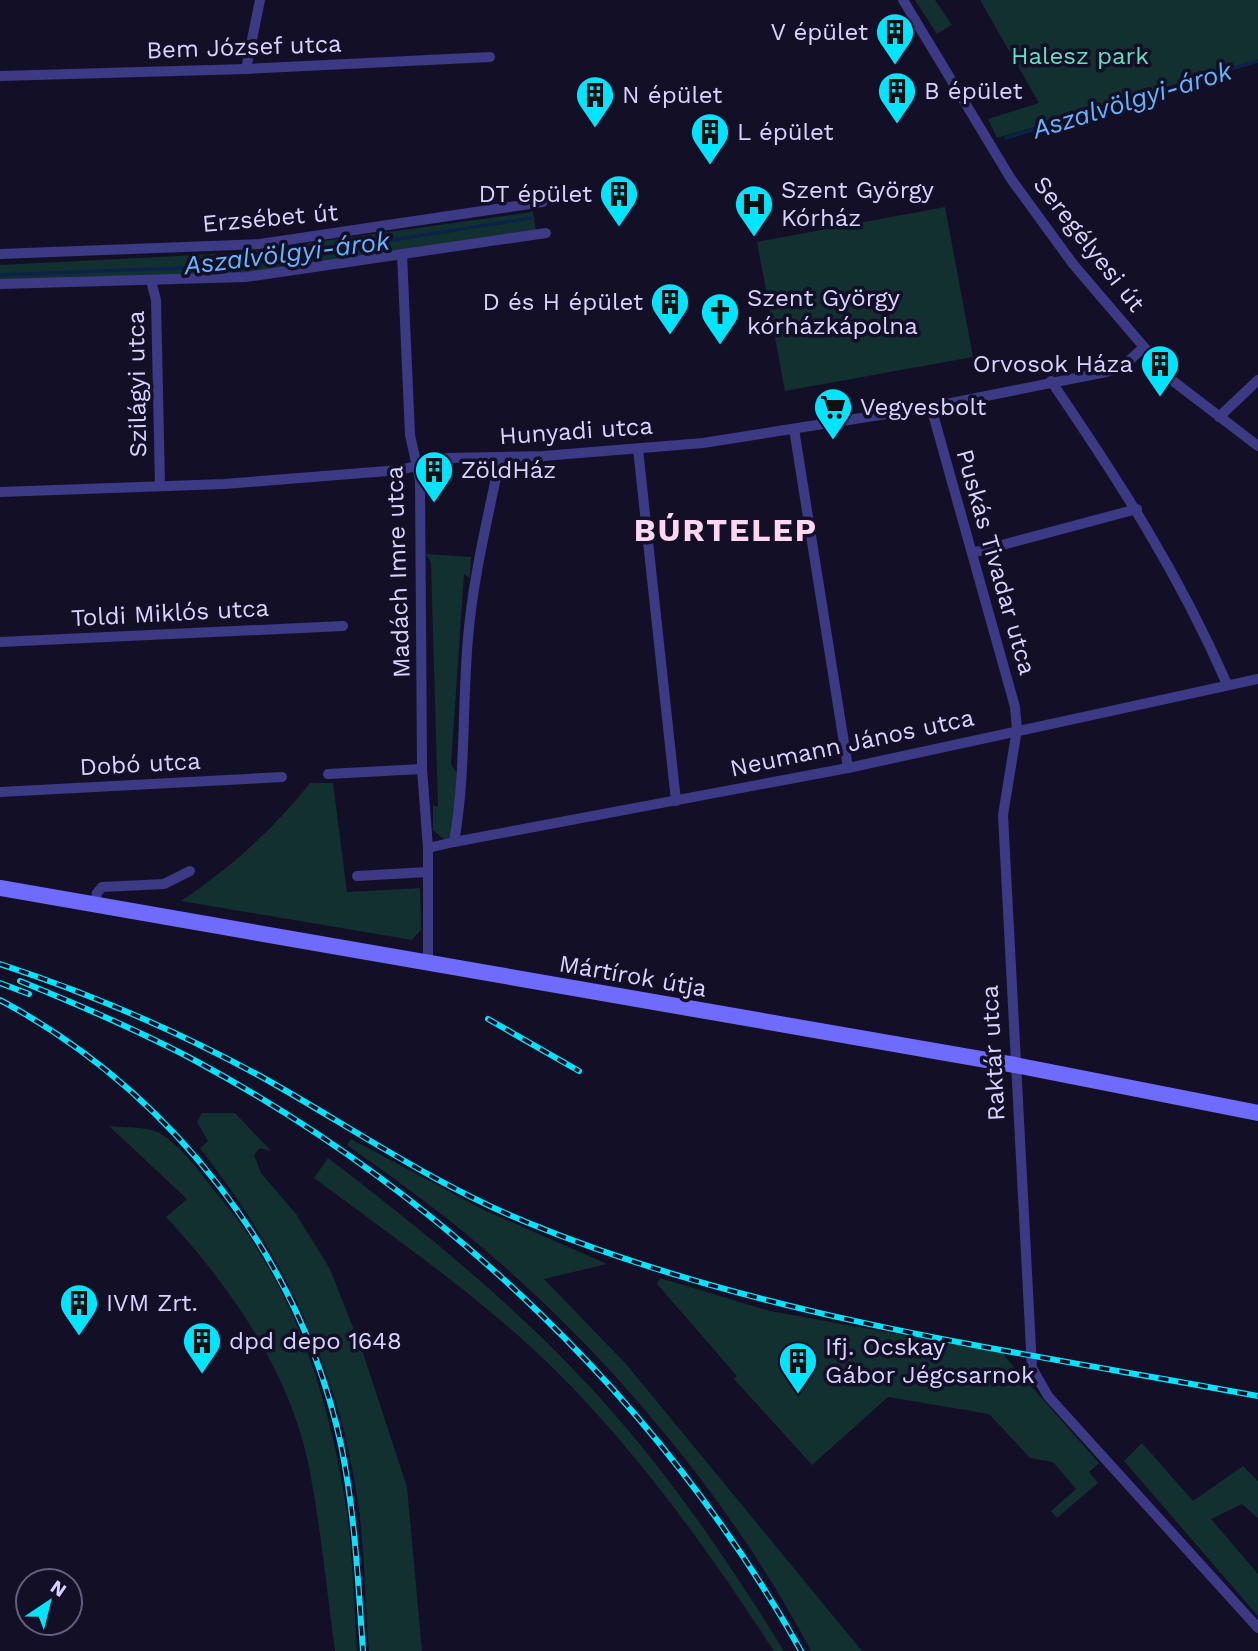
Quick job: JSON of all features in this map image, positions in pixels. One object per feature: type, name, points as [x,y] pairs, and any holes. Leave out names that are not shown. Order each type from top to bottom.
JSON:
[{"type":"street","points":[[246,69],[260,0]]},
{"type":"street","name":"Seregélyesi út","points":[[903,0],[1012,179],[1073,264],[1143,348],[1189,395],[1258,446]]},
{"type":"street","name":"Bem József utca","points":[[0,76],[246,69],[491,57]]},
{"type":"street","name":"Erzsébet út","points":[[0,254],[260,244],[543,202]]},
{"type":"street","name":"Erzsébet út","points":[[0,284],[246,277],[546,233]]},
{"type":"street","name":"Madách Imre utca","points":[[402,254],[410,435],[420,468],[422,769],[428,848],[428,962]]},
{"type":"street","name":"Szilágyi utca","points":[[151,281],[156,299],[160,486]]},
{"type":"street","name":"Hunyadi utca","points":[[0,492],[160,486],[420,468],[447,458],[500,458],[639,449],[794,429],[931,407],[1121,368],[1143,348]]},
{"type":"street","points":[[1219,417],[1258,380]]},
{"type":"street","points":[[1051,381],[1137,509],[1198,617],[1227,684]]},
{"type":"street","name":"Puskás Tivadar utca","points":[[931,407],[1015,707],[1017,729]]},
{"type":"street","points":[[794,429],[848,768]]},
{"type":"street","points":[[639,449],[676,801]]},
{"type":"street","points":[[428,848],[454,842],[462,777],[468,637],[481,545],[500,458]]},
{"type":"street","points":[[972,553],[1137,509]]},
{"type":"street","name":"Toldi Miklós utca","points":[[0,642],[343,626]]},
{"type":"street","name":"Neumann János utca","points":[[454,842],[848,768],[1017,729],[1258,679]]},
{"type":"street","name":"Raktár utca","points":[[1017,729],[1003,815],[1029,1354],[1034,1375],[1048,1396],[1258,1628]]},
{"type":"street","points":[[328,774],[422,769]]},
{"type":"street","name":"Dobó utca","points":[[0,792],[282,777]]},
{"type":"street","points":[[95,904],[97,893],[102,887],[164,884],[190,871]]},
{"type":"street","points":[[358,876],[428,872]]},
{"type":"street","name":"Mártírok útja","points":[[0,888],[1015,1065],[1258,1113]]},
{"type":"green space","name":"Halesz park","points":[[915,0],[935,0],[952,25],[937,34]]},
{"type":"green space","name":"Halesz park","points":[[980,0],[1258,0],[1258,61],[997,138],[988,119],[1039,103]]},
{"type":"green space","points":[[945,207],[973,357],[785,391],[757,242]]},
{"type":"green space","points":[[533,212],[536,231],[242,276],[0,284],[0,265],[236,253]]},
{"type":"green space","points":[[426,554],[471,557],[470,578],[464,574],[451,765],[457,773],[459,830],[446,841],[433,830],[433,805],[438,807],[431,563]]},
{"type":"green space","points":[[310,783],[333,783],[347,892],[420,888],[421,930],[412,940],[181,901],[250,847]]},
{"type":"green space","points":[[202,1113],[235,1113],[271,1151],[260,1148],[254,1155],[261,1173],[296,1214],[330,1269],[362,1350],[407,1487],[422,1651],[369,1651],[358,1503],[337,1405],[303,1315],[282,1272],[230,1189],[200,1148],[208,1141],[197,1122]]},
{"type":"green space","points":[[109,1126],[156,1131],[185,1154],[245,1231],[288,1306],[319,1386],[340,1470],[351,1547],[357,1651],[335,1651],[310,1472],[289,1401],[274,1367],[236,1303],[166,1217],[187,1199]]},
{"type":"green space","points":[[351,1139],[484,1210],[607,1264],[544,1279],[626,1364],[862,1651],[811,1651],[748,1545],[711,1493],[631,1394],[544,1303],[499,1262],[444,1216],[347,1145]]},
{"type":"green space","points":[[328,1158],[423,1232],[484,1284],[543,1339],[602,1400],[686,1504],[784,1651],[774,1651],[725,1577],[672,1505],[616,1435],[555,1370],[468,1294],[314,1178]]},
{"type":"green space","points":[[660,1278],[770,1311],[1002,1353],[1099,1463],[1089,1472],[1098,1483],[1057,1518],[1051,1511],[1076,1489],[1053,1462],[1030,1458],[989,1414],[888,1397],[812,1465],[734,1379],[737,1376],[657,1284]]},
{"type":"green space","points":[[1142,1443],[1193,1501],[1243,1466],[1258,1481],[1258,1518],[1242,1504],[1211,1519],[1258,1574],[1258,1616],[1124,1461]]},
{"type":"waterway","name":"Aszalvölgyi-árok","points":[[1006,138],[1258,61]]},
{"type":"waterway","name":"Aszalvölgyi-árok","points":[[0,275],[230,266],[531,218]]},
{"type":"railway","points":[[0,964],[99,1000],[197,1044],[260,1076],[457,1190],[526,1222],[614,1255],[704,1283],[887,1328],[1258,1396]]},
{"type":"railway","points":[[20,981],[173,1049],[286,1114],[375,1174],[459,1241],[539,1313],[614,1390],[682,1473],[745,1560],[801,1651]]},
{"type":"railway","points":[[0,983],[29,994]]},
{"type":"railway","points":[[0,1000],[62,1037],[119,1081],[172,1131],[219,1186],[260,1245],[294,1309],[322,1375],[341,1445],[353,1522],[363,1651]]},
{"type":"railway","points":[[488,1019],[579,1071]]},
{"type":"place","name":"V épület","points":[[895,66]]},
{"type":"place","name":"B épület","points":[[897,125]]},
{"type":"place","name":"N épület","points":[[595,129]]},
{"type":"place","name":"L épület","points":[[710,166]]},
{"type":"place","name":"DT épület","points":[[619,228]]},
{"type":"place","name":"Szent György Kórház","points":[[754,238]]},
{"type":"place","name":"D és H épület","points":[[670,336]]},
{"type":"place","name":"Szent György kórházkápolna","points":[[720,346]]},
{"type":"place","name":"Orvosok Háza","points":[[1160,398]]},
{"type":"place","name":"Vegyesbolt","points":[[833,441]]},
{"type":"place","name":"ZöldHáz","points":[[434,504]]},
{"type":"place","name":"IVM Zrt.","points":[[79,1337]]},
{"type":"place","name":"dpd depo 1648","points":[[202,1375]]},
{"type":"place","name":"Ifj. Ocskay Gábor Jégcsarnok","points":[[798,1395]]},
{"type":"district","name":"BÚRTELEP","points":[[726,530]]}]
